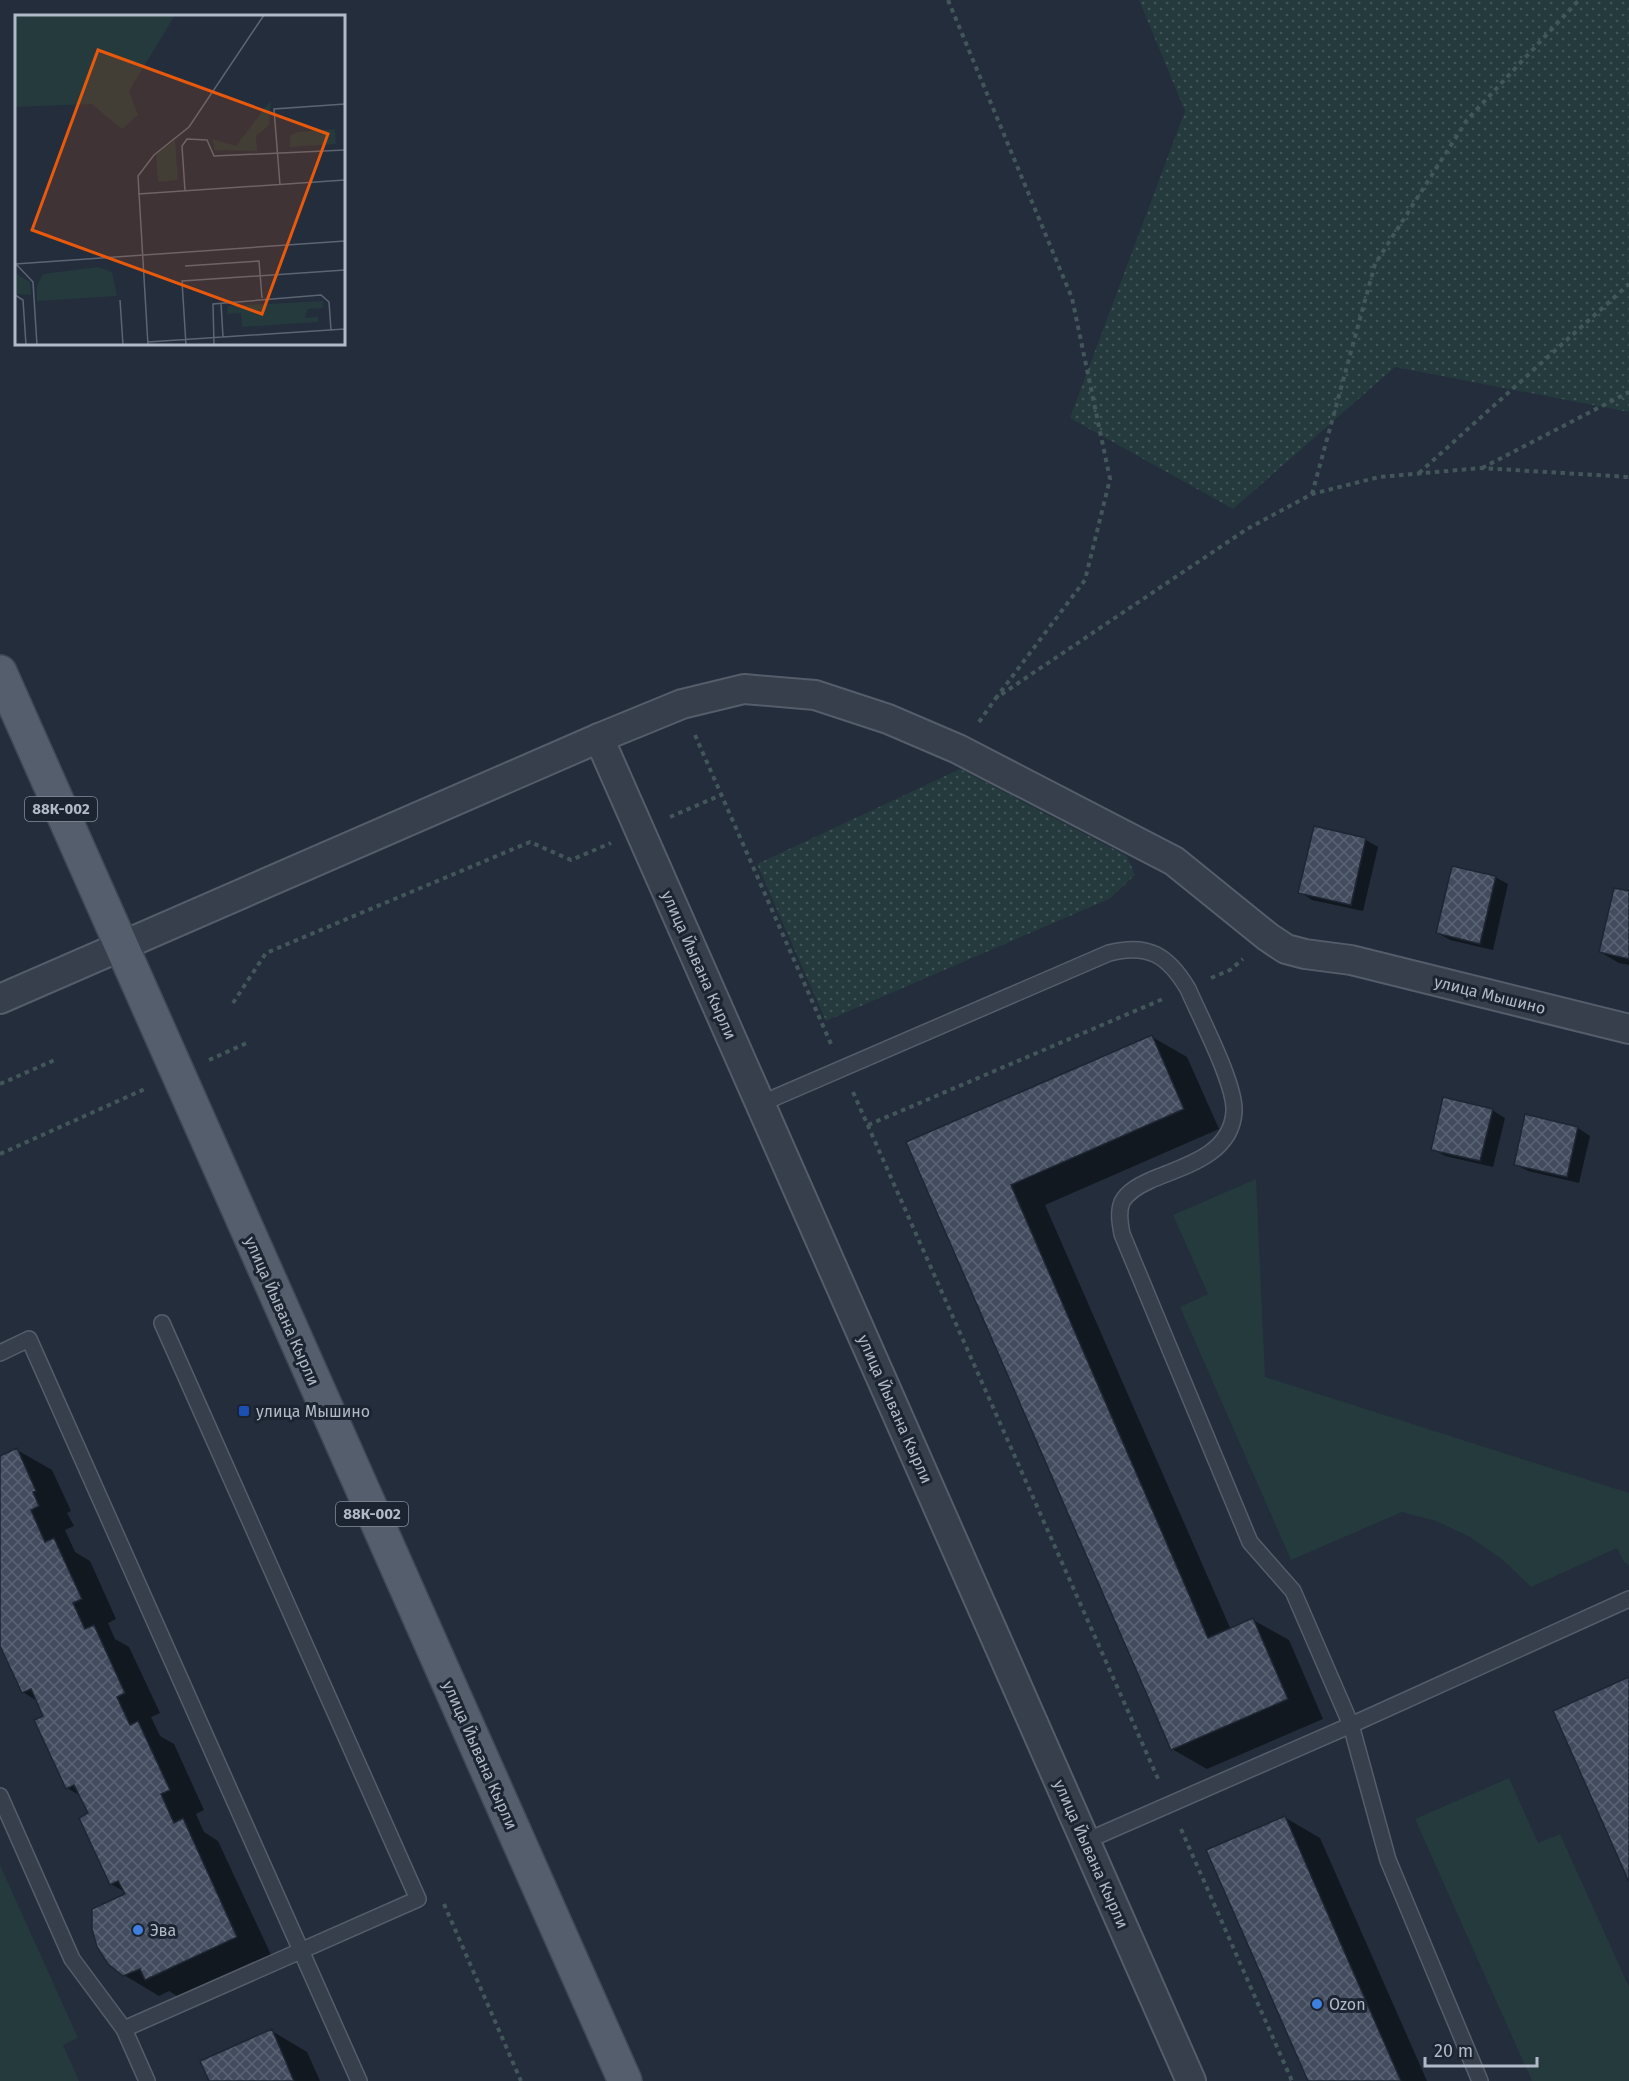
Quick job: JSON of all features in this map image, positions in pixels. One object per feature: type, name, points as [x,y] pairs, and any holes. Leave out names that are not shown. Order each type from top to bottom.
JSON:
[{"type":"main road","name":"улица Йывана Кырли","points":[[0,672],[625,2081]]},
{"type":"street","name":"улица Мышино","points":[[0,999],[599,738],[682,704],[744,689],[815,695],[888,718],[958,749],[1174,861],[1286,949],[1351,960],[1629,1029]]},
{"type":"street","name":"улица Йывана Кырли","points":[[599,738],[1191,2081]]},
{"type":"lane","points":[[760,1104],[1109,953],[1123,949],[1139,949],[1155,953],[1179,973],[1188,988],[1232,1092],[1234,1112],[1231,1131],[1209,1155],[1141,1185],[1129,1193],[1122,1203],[1119,1218],[1122,1234],[1250,1542],[1293,1591],[1351,1725],[1388,1860],[1480,2081]]},
{"type":"lane","points":[[124,2029],[418,1899],[162,1323]]},
{"type":"lane","points":[[0,1353],[29,1340],[359,2081]]},
{"type":"lane","points":[[1086,1841],[1351,1725],[1629,1599]]},
{"type":"lane","points":[[0,1796],[72,1959],[124,2029],[147,2081]]},
{"type":"path","points":[[948,0],[1072,298],[1110,479],[1085,580],[958,749]]},
{"type":"path","points":[[1312,495],[1375,264],[1467,120],[1579,0]]},
{"type":"path","points":[[1419,474],[1629,284]]},
{"type":"path","points":[[1481,468],[1629,392]]},
{"type":"path","points":[[996,698],[1247,529],[1312,495],[1379,477],[1481,468],[1629,477]]},
{"type":"path","points":[[682,704],[1292,2081]]},
{"type":"path","points":[[232,1003],[266,953],[277,948],[530,842],[571,860],[721,795]]},
{"type":"path","points":[[868,1125],[1230,970]]},
{"type":"path","points":[[0,1154],[249,1042]]},
{"type":"path","points":[[0,1084],[57,1059]]},
{"type":"green space","points":[[1139,0],[1629,0],[1629,412],[1395,367],[1233,509],[1070,418],[1185,111]]},
{"type":"green space","points":[[960,769],[1127,856],[1135,875],[1109,899],[826,1021],[757,864]]},
{"type":"green space","points":[[1256,1179],[1265,1377],[1629,1493],[1629,1565],[1624,1562],[1617,1548],[1531,1587],[1503,1560],[1470,1537],[1436,1521],[1402,1512],[1291,1560],[1180,1307],[1208,1294],[1173,1215]]},
{"type":"green space","points":[[1509,1778],[1538,1843],[1560,1834],[1629,1987],[1629,2081],[1532,2081],[1415,1819]]},
{"type":"green space","points":[[0,1865],[78,2038],[63,2045],[79,2081],[0,2081]]},
{"type":"building","points":[[1314,826],[1366,838],[1351,905],[1298,893]]},
{"type":"building","points":[[1452,866],[1496,876],[1480,944],[1436,933]]},
{"type":"building","points":[[1614,888],[1629,891],[1629,959],[1599,952]]},
{"type":"building","points":[[1152,1035],[1184,1109],[1011,1185],[1208,1638],[1253,1618],[1288,1699],[1171,1750],[906,1142]]},
{"type":"building","points":[[1443,1097],[1493,1109],[1480,1161],[1431,1150]]},
{"type":"building","points":[[1525,1114],[1578,1127],[1567,1177],[1514,1165]]},
{"type":"building","points":[[17,1448],[36,1491],[33,1492],[39,1506],[31,1510],[45,1542],[54,1538],[82,1599],[73,1603],[85,1629],[94,1625],[125,1693],[117,1697],[130,1725],[138,1721],[170,1790],[161,1794],[174,1823],[183,1818],[237,1937],[145,1980],[140,1969],[123,1976],[108,1964],[97,1947],[92,1929],[92,1909],[125,1894],[118,1881],[110,1885],[79,1818],[88,1813],[74,1785],[66,1789],[34,1720],[43,1716],[31,1689],[22,1693],[0,1646],[0,1456]]},
{"type":"building","points":[[1629,1677],[1629,1882],[1553,1711]]},
{"type":"building","points":[[1285,1816],[1401,2081],[1308,2081],[1206,1850]]},
{"type":"building","points":[[272,2029],[294,2081],[209,2081],[200,2061]]},
{"type":"place","name":"улица Мышино","points":[[244,1411]]},
{"type":"place","name":"Эва","points":[[138,1930]]},
{"type":"place","name":"Ozon","points":[[1317,2004]]}]
